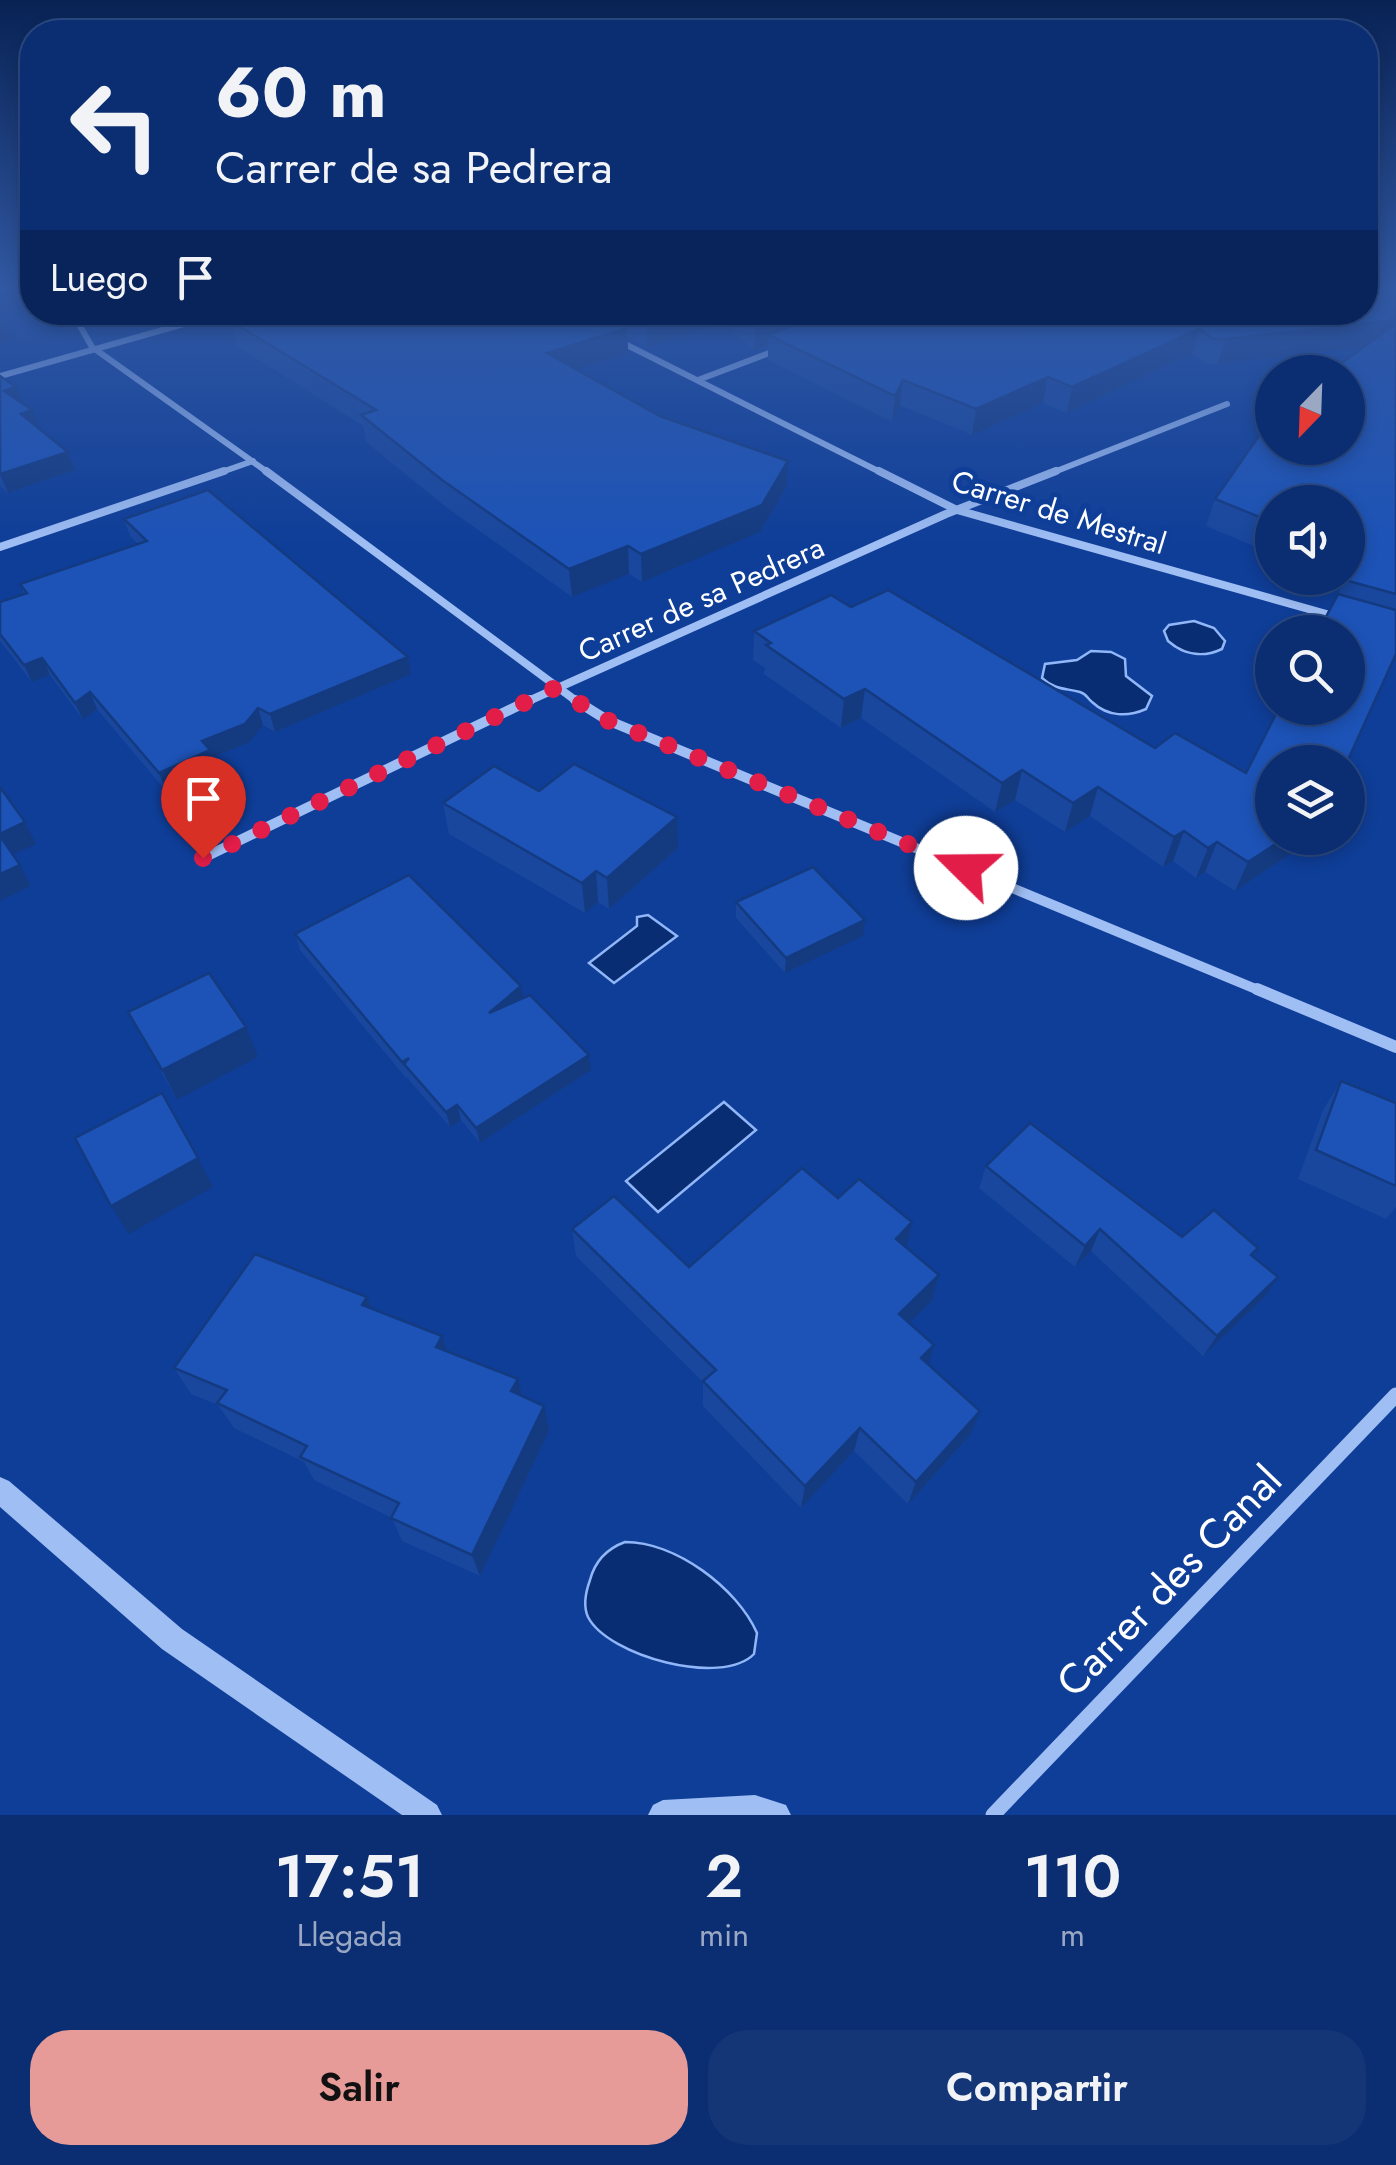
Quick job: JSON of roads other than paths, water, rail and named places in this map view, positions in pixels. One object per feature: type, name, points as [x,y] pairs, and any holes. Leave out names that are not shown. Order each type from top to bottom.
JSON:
[{"type":"street","points":[[130,375],[253,461],[555,688],[607,720],[1396,1047]]},
{"type":"street","name":"Carrer de Mestral","points":[[687,375],[958,510],[1328,615]]},
{"type":"street","points":[[698,380],[712,375]]},
{"type":"street","name":"Carrer de sa Pedrera","points":[[203,858],[555,688],[958,510],[1227,404]]},
{"type":"street","points":[[0,547],[253,461]]},
{"type":"street","name":"Carrer des Canal","points":[[992,1815],[1396,1395]]},
{"type":"street","points":[[0,1490],[172,1639],[427,1815]]},
{"type":"street","points":[[662,1815],[755,1810],[776,1815]]},
{"type":"water","points":[[1194,621],[1214,628],[1225,641],[1222,649],[1194,654],[1168,641],[1164,631],[1169,625]]},
{"type":"water","points":[[1091,651],[1111,652],[1125,659],[1126,676],[1152,696],[1146,709],[1111,713],[1082,693],[1056,687],[1042,678],[1045,664],[1077,660]]},
{"type":"water","points":[[648,915],[677,936],[614,983],[589,963],[637,926],[637,917]]},
{"type":"water","points":[[724,1102],[756,1130],[658,1212],[626,1181]]},
{"type":"water","points":[[625,1542],[664,1550],[720,1584],[748,1616],[757,1633],[754,1654],[739,1663],[717,1668],[693,1667],[641,1655],[600,1631],[586,1613],[589,1584],[602,1556]]}]
